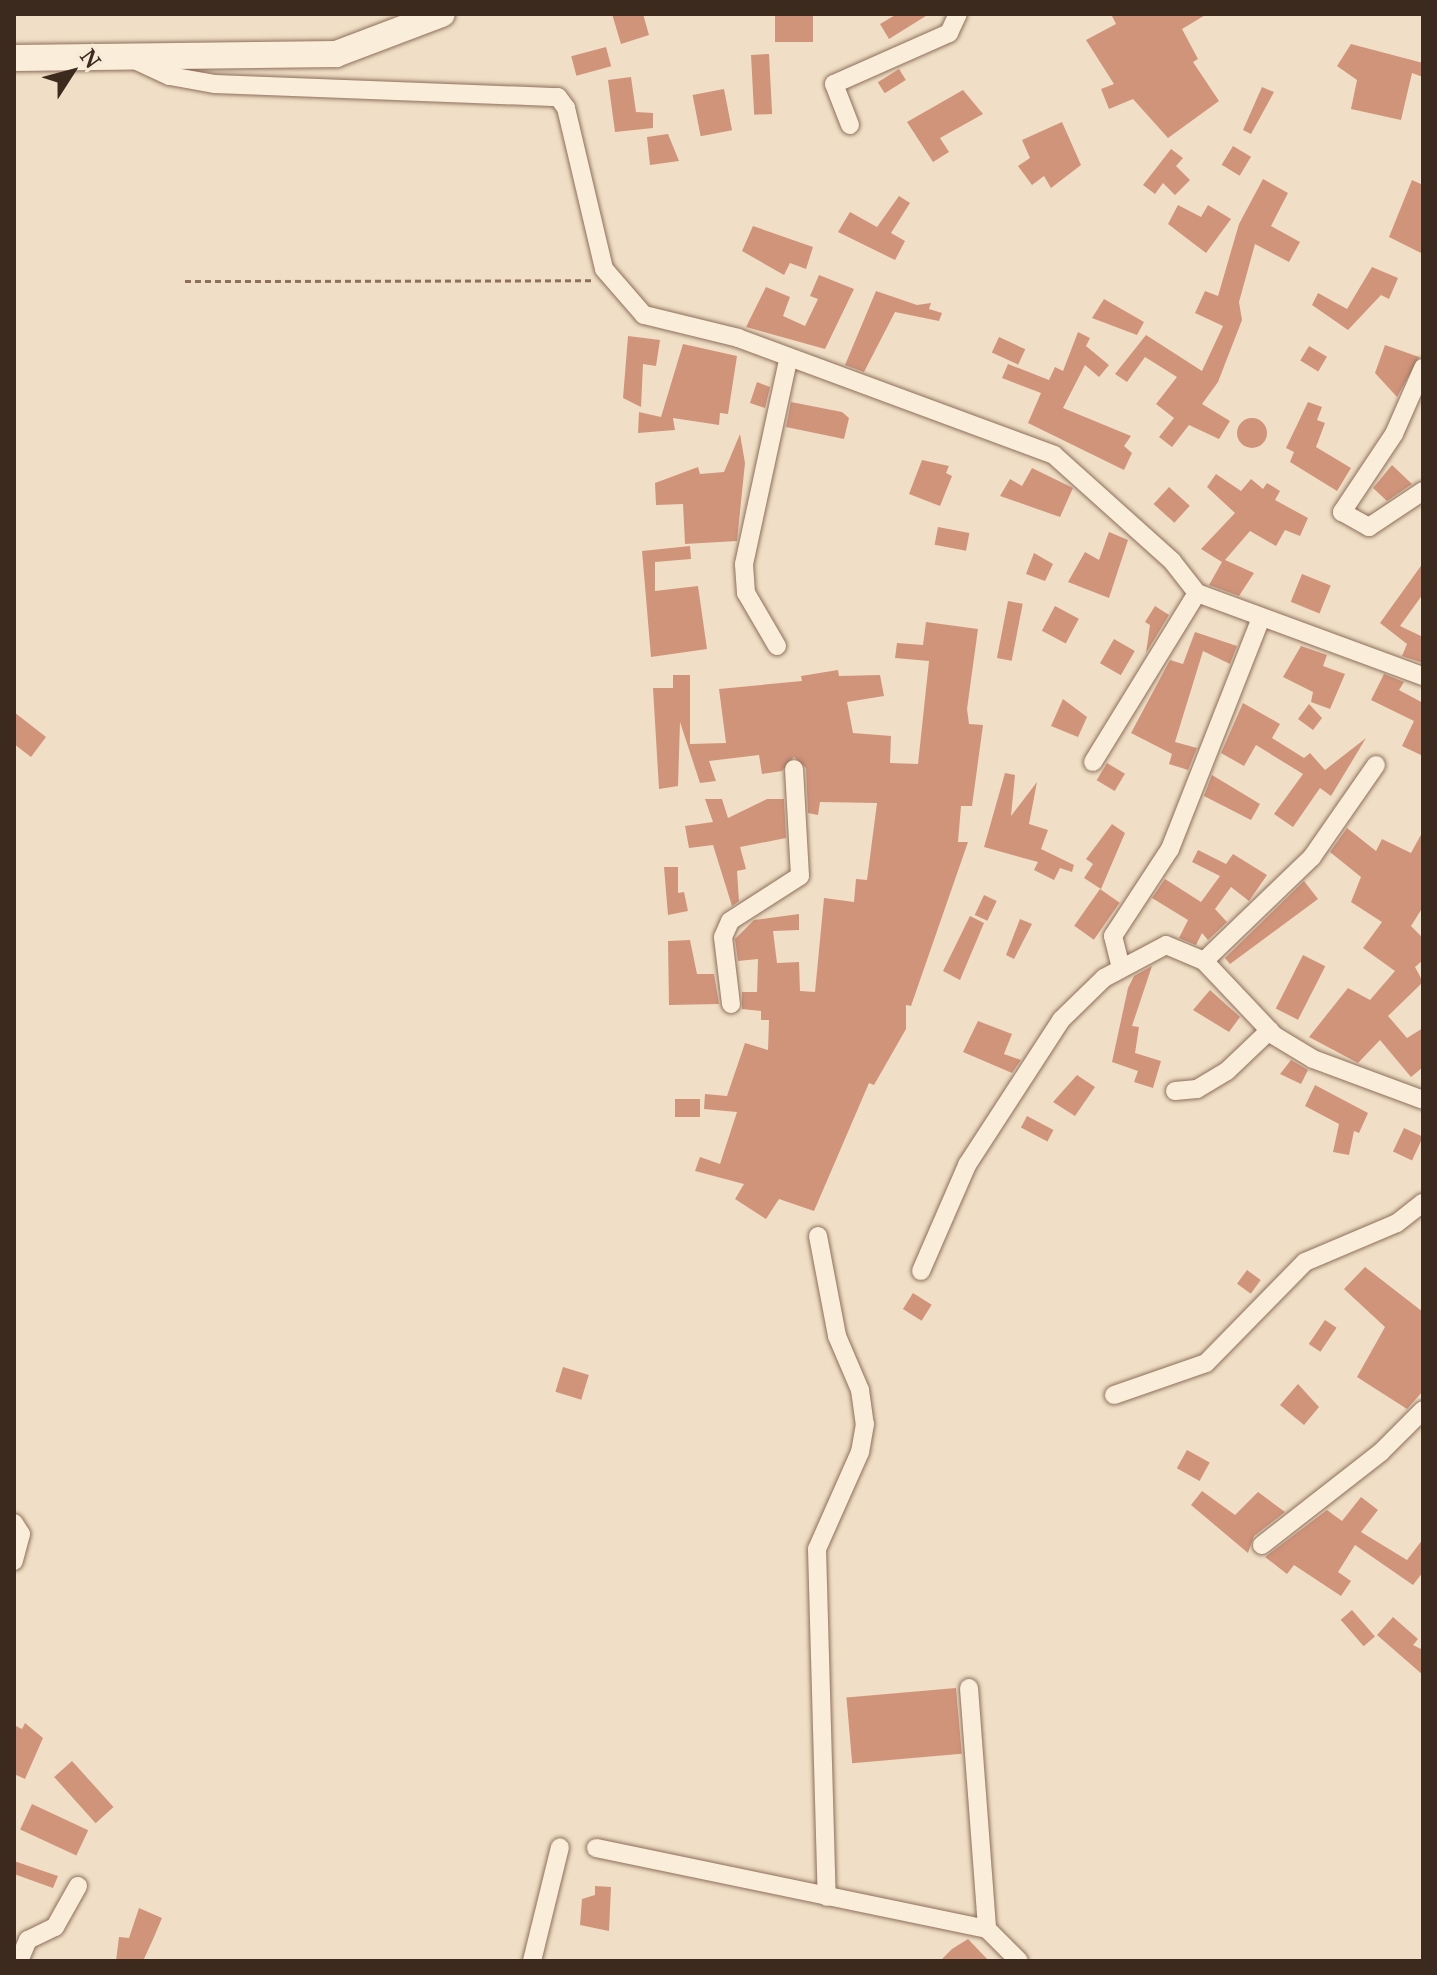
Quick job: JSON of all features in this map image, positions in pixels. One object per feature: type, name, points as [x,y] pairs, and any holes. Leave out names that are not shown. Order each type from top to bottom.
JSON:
[{"type":"street","points":[[14,58],[133,60],[336,54],[442,14]]},
{"type":"street","points":[[850,125],[834,84],[949,33],[958,14]]},
{"type":"street","points":[[133,60],[170,76],[215,84],[558,97],[566,108],[587,216],[611,280],[644,315],[738,338],[788,360],[1054,455],[1172,561],[1197,593],[1423,676]]},
{"type":"street","points":[[777,646],[746,593],[744,564],[788,360]]},
{"type":"street","points":[[1423,368],[1394,434],[1342,512],[1369,527],[1423,491]]},
{"type":"street","points":[[1093,762],[1197,593]]},
{"type":"street","points":[[1121,968],[1113,936],[1170,849],[1261,618]]},
{"type":"street","points":[[1204,961],[1312,857],[1376,765]]},
{"type":"street","points":[[731,1004],[723,937],[730,921],[800,876],[794,769]]},
{"type":"street","points":[[921,1271],[967,1165],[1000,1112],[1036,1067],[1061,1020],[1121,968],[1166,945],[1204,961],[1270,1030],[1313,1059],[1423,1100]]},
{"type":"street","points":[[1175,1091],[1197,1089],[1227,1071],[1270,1030]]},
{"type":"street","points":[[1114,1395],[1206,1363],[1318,1252],[1397,1223],[1423,1203]]},
{"type":"street","points":[[818,1236],[837,1336],[860,1390],[865,1424],[860,1452],[817,1549],[827,1897]]},
{"type":"street","points":[[1262,1545],[1381,1452],[1423,1410]]},
{"type":"street","points":[[14,1523],[21,1534],[14,1561]]},
{"type":"street","points":[[969,1688],[987,1929]]},
{"type":"street","points":[[532,1961],[560,1847]]},
{"type":"street","points":[[596,1848],[987,1929],[1019,1961]]},
{"type":"street","points":[[19,1961],[28,1940],[55,1927],[78,1886]]},
{"type":"path","points":[[185,281],[611,280]]},
{"type":"building","points":[[612,14],[643,14],[649,35],[621,44]]},
{"type":"building","points":[[775,14],[813,14],[813,42],[775,42]]},
{"type":"building","points":[[897,14],[929,14],[889,39],[880,24]]},
{"type":"building","points":[[1111,14],[1207,14],[1182,29],[1198,59],[1193,62],[1219,101],[1168,138],[1133,99],[1109,109],[1101,89],[1114,84],[1086,40],[1116,24]]},
{"type":"building","points":[[1351,44],[1423,63],[1423,77],[1412,73],[1401,120],[1351,109],[1357,80],[1337,66]]},
{"type":"building","points":[[606,47],[611,66],[576,76],[571,56]]},
{"type":"building","points":[[769,54],[772,114],[754,115],[751,55]]},
{"type":"building","points":[[899,69],[906,80],[885,93],[878,82]]},
{"type":"building","points":[[631,77],[636,112],[653,113],[653,128],[615,132],[608,80]]},
{"type":"building","points":[[1262,87],[1274,92],[1251,134],[1243,130]]},
{"type":"building","points":[[724,89],[732,130],[701,136],[693,95]]},
{"type":"building","points":[[963,90],[983,114],[940,138],[949,152],[933,162],[907,122]]},
{"type":"building","points":[[1062,122],[1081,165],[1051,188],[1044,176],[1032,185],[1018,166],[1030,158],[1022,140]]},
{"type":"building","points":[[668,134],[679,161],[650,165],[647,137]]},
{"type":"building","points":[[1233,146],[1251,157],[1240,176],[1222,165]]},
{"type":"building","points":[[1171,149],[1183,158],[1176,166],[1190,180],[1175,195],[1163,183],[1155,194],[1143,185]]},
{"type":"building","points":[[1263,179],[1288,193],[1271,226],[1300,242],[1289,262],[1255,244],[1239,302],[1242,320],[1218,382],[1202,404],[1230,421],[1219,439],[1189,425],[1172,447],[1159,437],[1174,418],[1156,404],[1177,377],[1145,357],[1127,382],[1115,374],[1146,335],[1202,371],[1223,326],[1195,313],[1205,291],[1218,296],[1239,224]]},
{"type":"building","points":[[1412,180],[1423,185],[1423,254],[1389,237]]},
{"type":"building","points":[[899,196],[910,203],[891,233],[905,241],[895,260],[838,232],[850,212],[877,227]]},
{"type":"building","points":[[1178,205],[1201,217],[1208,205],[1231,219],[1206,253],[1168,224]]},
{"type":"building","points":[[753,226],[813,247],[806,269],[790,263],[784,275],[742,251]]},
{"type":"building","points":[[1372,267],[1398,278],[1389,299],[1381,295],[1348,330],[1312,305],[1318,293],[1347,309]]},
{"type":"building","points":[[819,275],[854,289],[825,349],[746,327],[766,287],[790,297],[783,316],[805,326],[818,299],[810,296]]},
{"type":"building","points":[[876,291],[917,305],[931,303],[929,309],[942,313],[939,321],[895,312],[864,372],[845,365]]},
{"type":"building","points":[[1104,299],[1144,322],[1137,335],[1092,318]]},
{"type":"building","points":[[1078,332],[1090,338],[1086,346],[1109,365],[1099,377],[1085,365],[1063,408],[1131,436],[1124,446],[1132,453],[1124,470],[1028,423],[1041,393],[1002,378],[1008,364],[1049,380],[1055,367],[1063,371]]},
{"type":"building","points":[[628,336],[660,340],[656,366],[643,364],[641,407],[623,398]]},
{"type":"building","points":[[999,337],[1025,349],[1018,365],[992,352]]},
{"type":"building","points":[[683,344],[737,356],[728,414],[720,413],[719,425],[673,418],[675,430],[638,433],[639,412],[661,417]]},
{"type":"building","points":[[1385,345],[1419,357],[1397,397],[1375,373]]},
{"type":"building","points":[[1309,346],[1327,357],[1318,371],[1300,361]]},
{"type":"building","points":[[757,382],[770,387],[765,408],[750,403]]},
{"type":"building","points":[[791,402],[842,412],[849,418],[844,439],[786,427]]},
{"type":"building","points":[[1308,402],[1322,407],[1317,420],[1325,423],[1316,447],[1351,468],[1337,491],[1290,462],[1294,452],[1286,448]]},
{"type":"building","points":[[1252,418],[1263,422],[1267,433],[1263,444],[1252,448],[1241,444],[1237,433],[1241,422]]},
{"type":"building","points":[[740,434],[745,463],[737,541],[685,544],[683,504],[656,505],[655,483],[698,467],[700,474],[724,472]]},
{"type":"building","points":[[922,460],[949,466],[946,473],[952,476],[940,506],[909,494]]},
{"type":"building","points":[[1392,465],[1412,484],[1387,501],[1373,488]]},
{"type":"building","points":[[1032,468],[1073,488],[1060,517],[1000,496],[1010,479],[1022,486]]},
{"type":"building","points":[[1216,474],[1241,491],[1251,479],[1263,489],[1267,483],[1280,491],[1275,500],[1308,518],[1300,536],[1285,530],[1276,546],[1250,531],[1225,560],[1254,573],[1239,596],[1209,585],[1222,562],[1201,549],[1235,513],[1207,487]]},
{"type":"building","points":[[1169,487],[1190,506],[1174,523],[1154,504]]},
{"type":"building","points":[[938,527],[969,533],[966,551],[935,545]]},
{"type":"building","points":[[1109,532],[1128,540],[1109,598],[1068,582],[1085,552],[1099,560]]},
{"type":"building","points":[[690,546],[691,559],[655,562],[655,591],[698,586],[707,649],[651,657],[642,551]]},
{"type":"building","points":[[1034,553],[1053,564],[1045,581],[1026,574]]},
{"type":"building","points":[[1423,563],[1423,594],[1400,626],[1423,637],[1423,663],[1402,656],[1407,644],[1380,623]]},
{"type":"building","points":[[1302,574],[1331,586],[1320,613],[1291,602]]},
{"type":"building","points":[[1008,601],[1023,604],[1012,661],[997,658]]},
{"type":"building","points":[[1055,606],[1079,619],[1066,643],[1042,631]]},
{"type":"building","points":[[1155,606],[1169,615],[1146,653],[1150,625],[1145,622]]},
{"type":"building","points":[[926,622],[978,629],[967,709],[969,724],[983,725],[972,806],[961,806],[958,842],[968,842],[911,1006],[906,1005],[906,1029],[874,1085],[869,1083],[814,1211],[779,1199],[766,1219],[735,1199],[744,1184],[695,1171],[700,1157],[720,1164],[737,1112],[704,1109],[705,1094],[727,1096],[745,1043],[768,1050],[769,1020],[761,1020],[761,1011],[742,1009],[742,992],[757,992],[758,959],[738,961],[735,939],[754,920],[799,914],[799,930],[773,931],[777,963],[799,962],[800,991],[815,992],[824,898],[854,902],[856,879],[867,880],[877,803],[820,802],[818,815],[808,813],[806,768],[794,757],[782,771],[762,774],[759,755],[709,761],[716,781],[700,783],[680,722],[678,786],[659,789],[653,688],[673,688],[673,675],[690,675],[690,744],[726,743],[719,689],[802,681],[801,676],[838,670],[839,676],[880,675],[884,696],[847,702],[853,733],[891,736],[890,763],[918,764],[929,661],[895,658],[897,643],[923,645]]},
{"type":"building","points":[[1195,632],[1237,646],[1230,664],[1203,651],[1175,742],[1197,748],[1188,770],[1169,764],[1172,754],[1131,733],[1170,660],[1183,664]]},
{"type":"building","points":[[1114,639],[1135,651],[1121,675],[1100,663]]},
{"type":"building","points":[[1301,646],[1327,655],[1323,666],[1345,674],[1330,709],[1311,702],[1313,692],[1283,677]]},
{"type":"building","points":[[1384,674],[1404,682],[1399,690],[1423,703],[1423,756],[1402,746],[1414,721],[1371,700]]},
{"type":"building","points":[[1063,699],[1087,717],[1078,737],[1051,726]]},
{"type":"building","points":[[1243,703],[1280,724],[1272,738],[1304,758],[1310,753],[1325,770],[1366,738],[1331,796],[1320,788],[1293,827],[1274,814],[1303,774],[1256,745],[1244,766],[1221,753]]},
{"type":"building","points":[[1309,704],[1322,718],[1313,730],[1298,719]]},
{"type":"building","points":[[14,712],[46,737],[31,757],[14,744]]},
{"type":"building","points":[[1107,763],[1125,774],[1115,791],[1097,780]]},
{"type":"building","points":[[1005,773],[1015,775],[1011,816],[1037,782],[1029,824],[1048,830],[1041,849],[1074,865],[1072,872],[1060,868],[1054,880],[1034,870],[1038,862],[984,847]]},
{"type":"building","points":[[1212,775],[1260,804],[1251,820],[1204,796]]},
{"type":"building","points":[[705,799],[722,799],[728,818],[767,799],[784,799],[786,838],[740,847],[746,869],[737,871],[739,901],[732,906],[713,845],[689,848],[685,826],[713,822]]},
{"type":"building","points":[[1112,824],[1125,833],[1101,889],[1084,878],[1093,864],[1086,859]]},
{"type":"building","points":[[1347,828],[1376,851],[1382,839],[1411,853],[1423,831],[1423,907],[1411,926],[1423,938],[1423,960],[1415,967],[1423,982],[1388,1016],[1407,1038],[1423,1028],[1423,1067],[1411,1077],[1380,1040],[1358,1063],[1309,1037],[1348,988],[1370,1000],[1395,971],[1363,948],[1382,922],[1351,902],[1361,877],[1330,852]]},
{"type":"building","points":[[1198,850],[1226,864],[1233,854],[1267,875],[1249,901],[1231,887],[1215,909],[1227,922],[1208,940],[1202,933],[1196,945],[1179,938],[1188,920],[1152,898],[1165,879],[1201,902],[1220,876],[1192,862]]},
{"type":"building","points":[[664,867],[678,867],[678,893],[684,892],[688,911],[668,915]]},
{"type":"building","points":[[1304,881],[1318,899],[1230,964],[1225,958]]},
{"type":"building","points":[[1100,889],[1120,903],[1094,940],[1074,926]]},
{"type":"building","points":[[984,895],[997,901],[987,921],[975,915]]},
{"type":"building","points":[[970,916],[984,923],[960,980],[943,971]]},
{"type":"building","points":[[1020,919],[1032,924],[1014,959],[1006,955]]},
{"type":"building","points":[[690,940],[697,974],[714,974],[719,1004],[669,1005],[668,941]]},
{"type":"building","points":[[1303,955],[1325,966],[1298,1020],[1276,1008]]},
{"type":"building","points":[[1152,966],[1132,1026],[1139,1027],[1135,1053],[1161,1061],[1153,1088],[1134,1082],[1138,1071],[1112,1062],[1128,988],[1134,976]]},
{"type":"building","points":[[1210,990],[1240,1017],[1229,1032],[1193,1010]]},
{"type":"building","points":[[978,1021],[1012,1034],[1004,1054],[1021,1060],[1012,1073],[963,1052]]},
{"type":"building","points":[[1291,1060],[1308,1070],[1301,1084],[1280,1074]]},
{"type":"building","points":[[1077,1075],[1095,1087],[1075,1116],[1053,1102]]},
{"type":"building","points":[[1315,1085],[1368,1113],[1359,1133],[1354,1131],[1349,1155],[1333,1152],[1339,1124],[1305,1106]]},
{"type":"building","points":[[675,1099],[700,1099],[700,1117],[675,1117]]},
{"type":"building","points":[[1027,1116],[1053,1130],[1047,1142],[1021,1127]]},
{"type":"building","points":[[1404,1128],[1423,1137],[1412,1160],[1393,1152]]},
{"type":"building","points":[[1365,1267],[1423,1312],[1423,1391],[1407,1409],[1357,1377],[1385,1327],[1344,1289]]},
{"type":"building","points":[[1247,1270],[1261,1280],[1251,1294],[1237,1284]]},
{"type":"building","points":[[913,1293],[932,1305],[922,1321],[903,1309]]},
{"type":"building","points":[[1325,1320],[1337,1328],[1320,1352],[1309,1344]]},
{"type":"building","points":[[563,1367],[589,1375],[581,1400],[555,1392]]},
{"type":"building","points":[[1298,1384],[1319,1407],[1304,1425],[1280,1405]]},
{"type":"building","points":[[1187,1450],[1210,1463],[1200,1481],[1177,1468]]},
{"type":"building","points":[[1202,1491],[1235,1515],[1258,1492],[1285,1512],[1254,1536],[1248,1553],[1191,1505]]},
{"type":"building","points":[[1361,1497],[1378,1510],[1361,1532],[1407,1560],[1423,1539],[1423,1572],[1413,1585],[1355,1545],[1338,1572],[1351,1581],[1341,1596],[1294,1565],[1287,1574],[1265,1557],[1327,1510],[1342,1521]]},
{"type":"building","points":[[1352,1610],[1375,1636],[1364,1646],[1341,1620]]},
{"type":"building","points":[[1393,1617],[1418,1639],[1413,1645],[1423,1650],[1423,1675],[1377,1635]]},
{"type":"building","points":[[956,1688],[962,1754],[852,1763],[846,1698]]},
{"type":"building","points":[[25,1723],[43,1738],[25,1779],[14,1774],[14,1725],[22,1729]]},
{"type":"building","points":[[72,1761],[113,1807],[96,1823],[54,1777]]},
{"type":"building","points":[[32,1804],[88,1830],[76,1856],[20,1829]]},
{"type":"building","points":[[14,1861],[58,1876],[53,1888],[14,1874]]},
{"type":"building","points":[[595,1886],[611,1887],[609,1931],[580,1925],[582,1899],[595,1895]]},
{"type":"building","points":[[139,1908],[162,1918],[154,1937],[143,1961],[116,1961],[119,1937],[129,1938]]},
{"type":"building","points":[[968,1939],[989,1961],[940,1961],[952,1949]]}]
